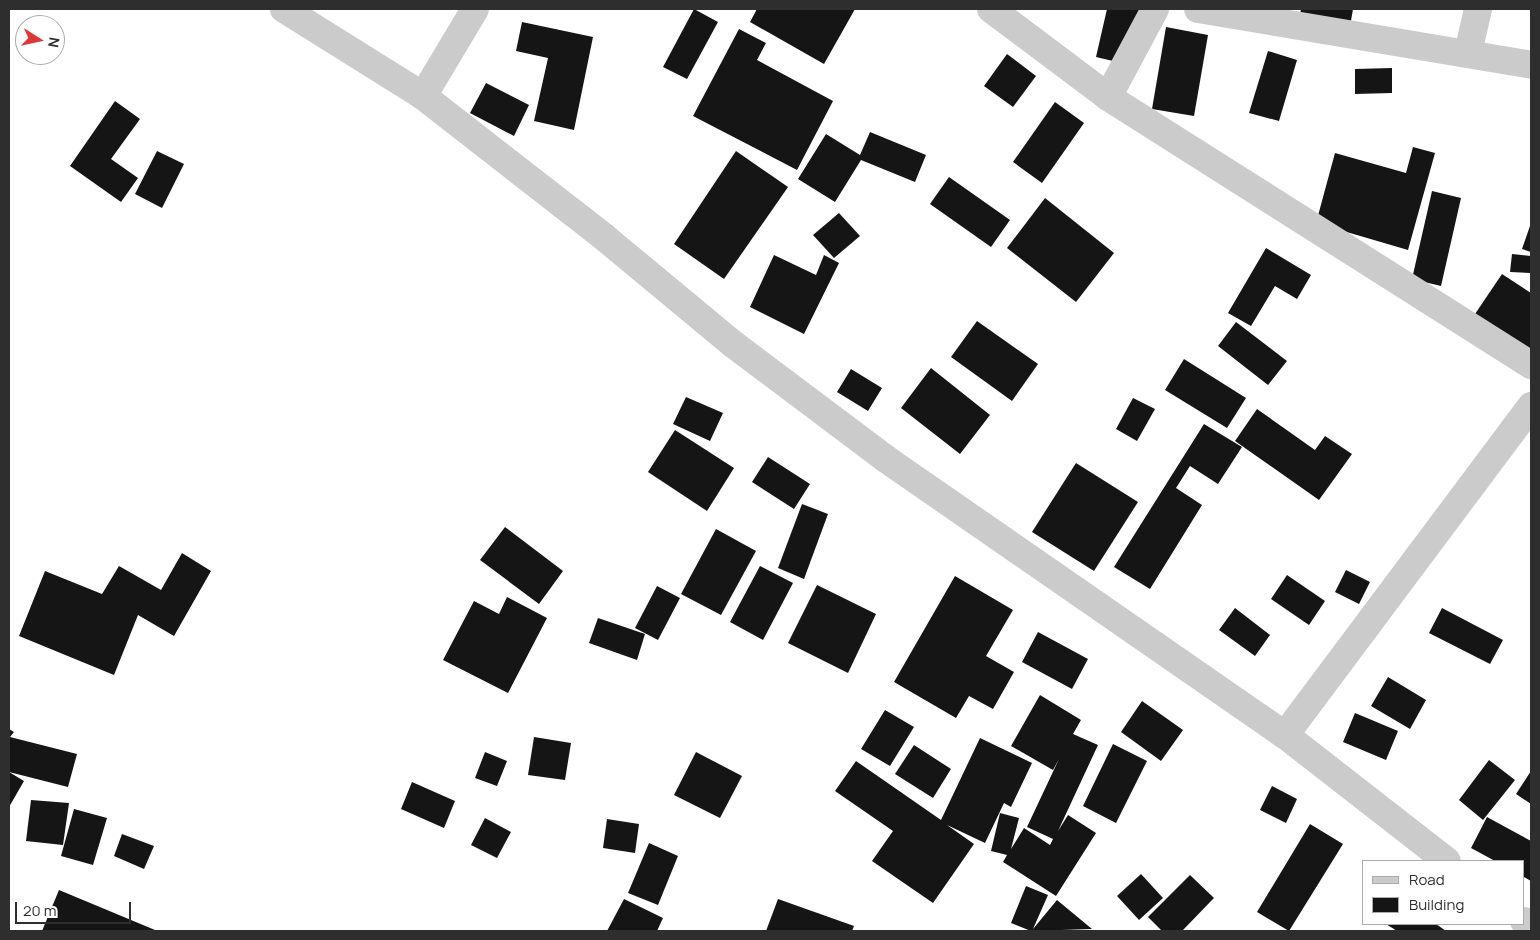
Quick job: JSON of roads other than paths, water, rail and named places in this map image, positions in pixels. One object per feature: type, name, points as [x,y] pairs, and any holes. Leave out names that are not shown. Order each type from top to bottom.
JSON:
[{"type":"street","points":[[284,9],[424,96],[604,237],[733,344],[886,459],[1285,735],[1447,860]]},
{"type":"street","points":[[424,96],[475,9]]},
{"type":"street","points":[[991,9],[1108,97],[1531,365]]},
{"type":"street","points":[[1108,97],[1155,9]]},
{"type":"street","points":[[1198,9],[1531,65]]},
{"type":"street","points":[[1468,53],[1478,9]]},
{"type":"street","points":[[1285,735],[1531,406]]}]
